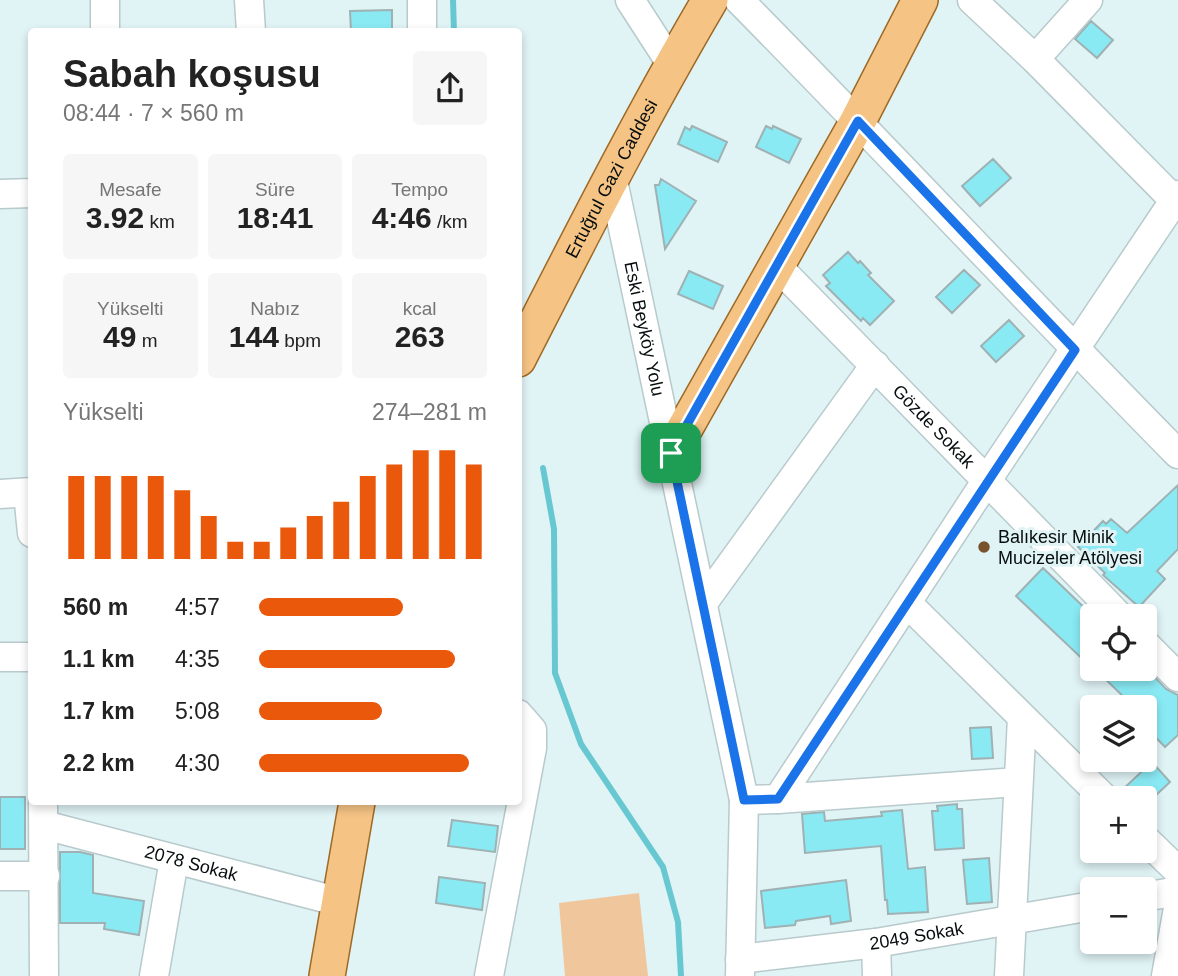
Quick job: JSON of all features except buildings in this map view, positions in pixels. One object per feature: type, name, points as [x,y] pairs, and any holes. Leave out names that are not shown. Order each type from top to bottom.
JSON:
[{"type":"main road","name":"Ertuğrul Gazi Caddesi","points":[[522,351],[612,176],[710,0]]},
{"type":"main road","points":[[671,453],[858,121],[920,0]]},
{"type":"main road","points":[[327,976],[356,805]]},
{"type":"street","points":[[105,0],[105,28]]},
{"type":"street","points":[[249,0],[251,28]]},
{"type":"street","points":[[422,0],[422,28]]},
{"type":"street","points":[[630,0],[672,65]]},
{"type":"street","points":[[739,0],[1178,454]]},
{"type":"street","points":[[778,799],[1176,198],[972,0]]},
{"type":"street","points":[[1035,59],[1088,0]]},
{"type":"street","name":"Eski Beyköy Yolu","points":[[612,176],[744,800],[740,967]]},
{"type":"street","points":[[0,194],[28,193]]},
{"type":"street","name":"Gözde Sokak","points":[[777,266],[1107,604]]},
{"type":"street","points":[[703,604],[875,365]]},
{"type":"street","points":[[0,494],[28,493]]},
{"type":"street","points":[[908,603],[1092,786]]},
{"type":"street","points":[[1157,656],[1178,677]]},
{"type":"street","points":[[0,657],[28,657]]},
{"type":"street","points":[[1009,976],[1022,718]]},
{"type":"street","points":[[522,719],[532,730],[532,748],[522,801]]},
{"type":"street","points":[[744,800],[1018,782]]},
{"type":"street","points":[[489,976],[521,805]]},
{"type":"street","points":[[44,813],[44,976]]},
{"type":"street","name":"2078 Sokak","points":[[44,813],[174,860],[340,902]]},
{"type":"street","points":[[1157,851],[1178,871]]},
{"type":"street","points":[[154,976],[174,860]]},
{"type":"street","points":[[0,876],[45,876]]},
{"type":"street","points":[[1157,895],[1178,891]]},
{"type":"street","name":"2049 Sokak","points":[[740,967],[1080,908]]},
{"type":"street","points":[[1166,976],[1178,908]]},
{"type":"street","points":[[876,943],[877,976]]},
{"type":"shaded area","points":[[639,893],[648,976],[565,976],[559,903]]},
{"type":"waterway","points":[[453,0],[454,28]]},
{"type":"waterway","points":[[543,468],[554,529],[555,673],[581,744],[663,867],[678,922],[681,976]]},
{"type":"place","name":"Balıkesir Minik Mucizeler Atölyesi","points":[[984,547]]},
{"type":"route","points":[[858,121],[1075,350],[778,799],[744,800],[671,453],[858,121]]}]
